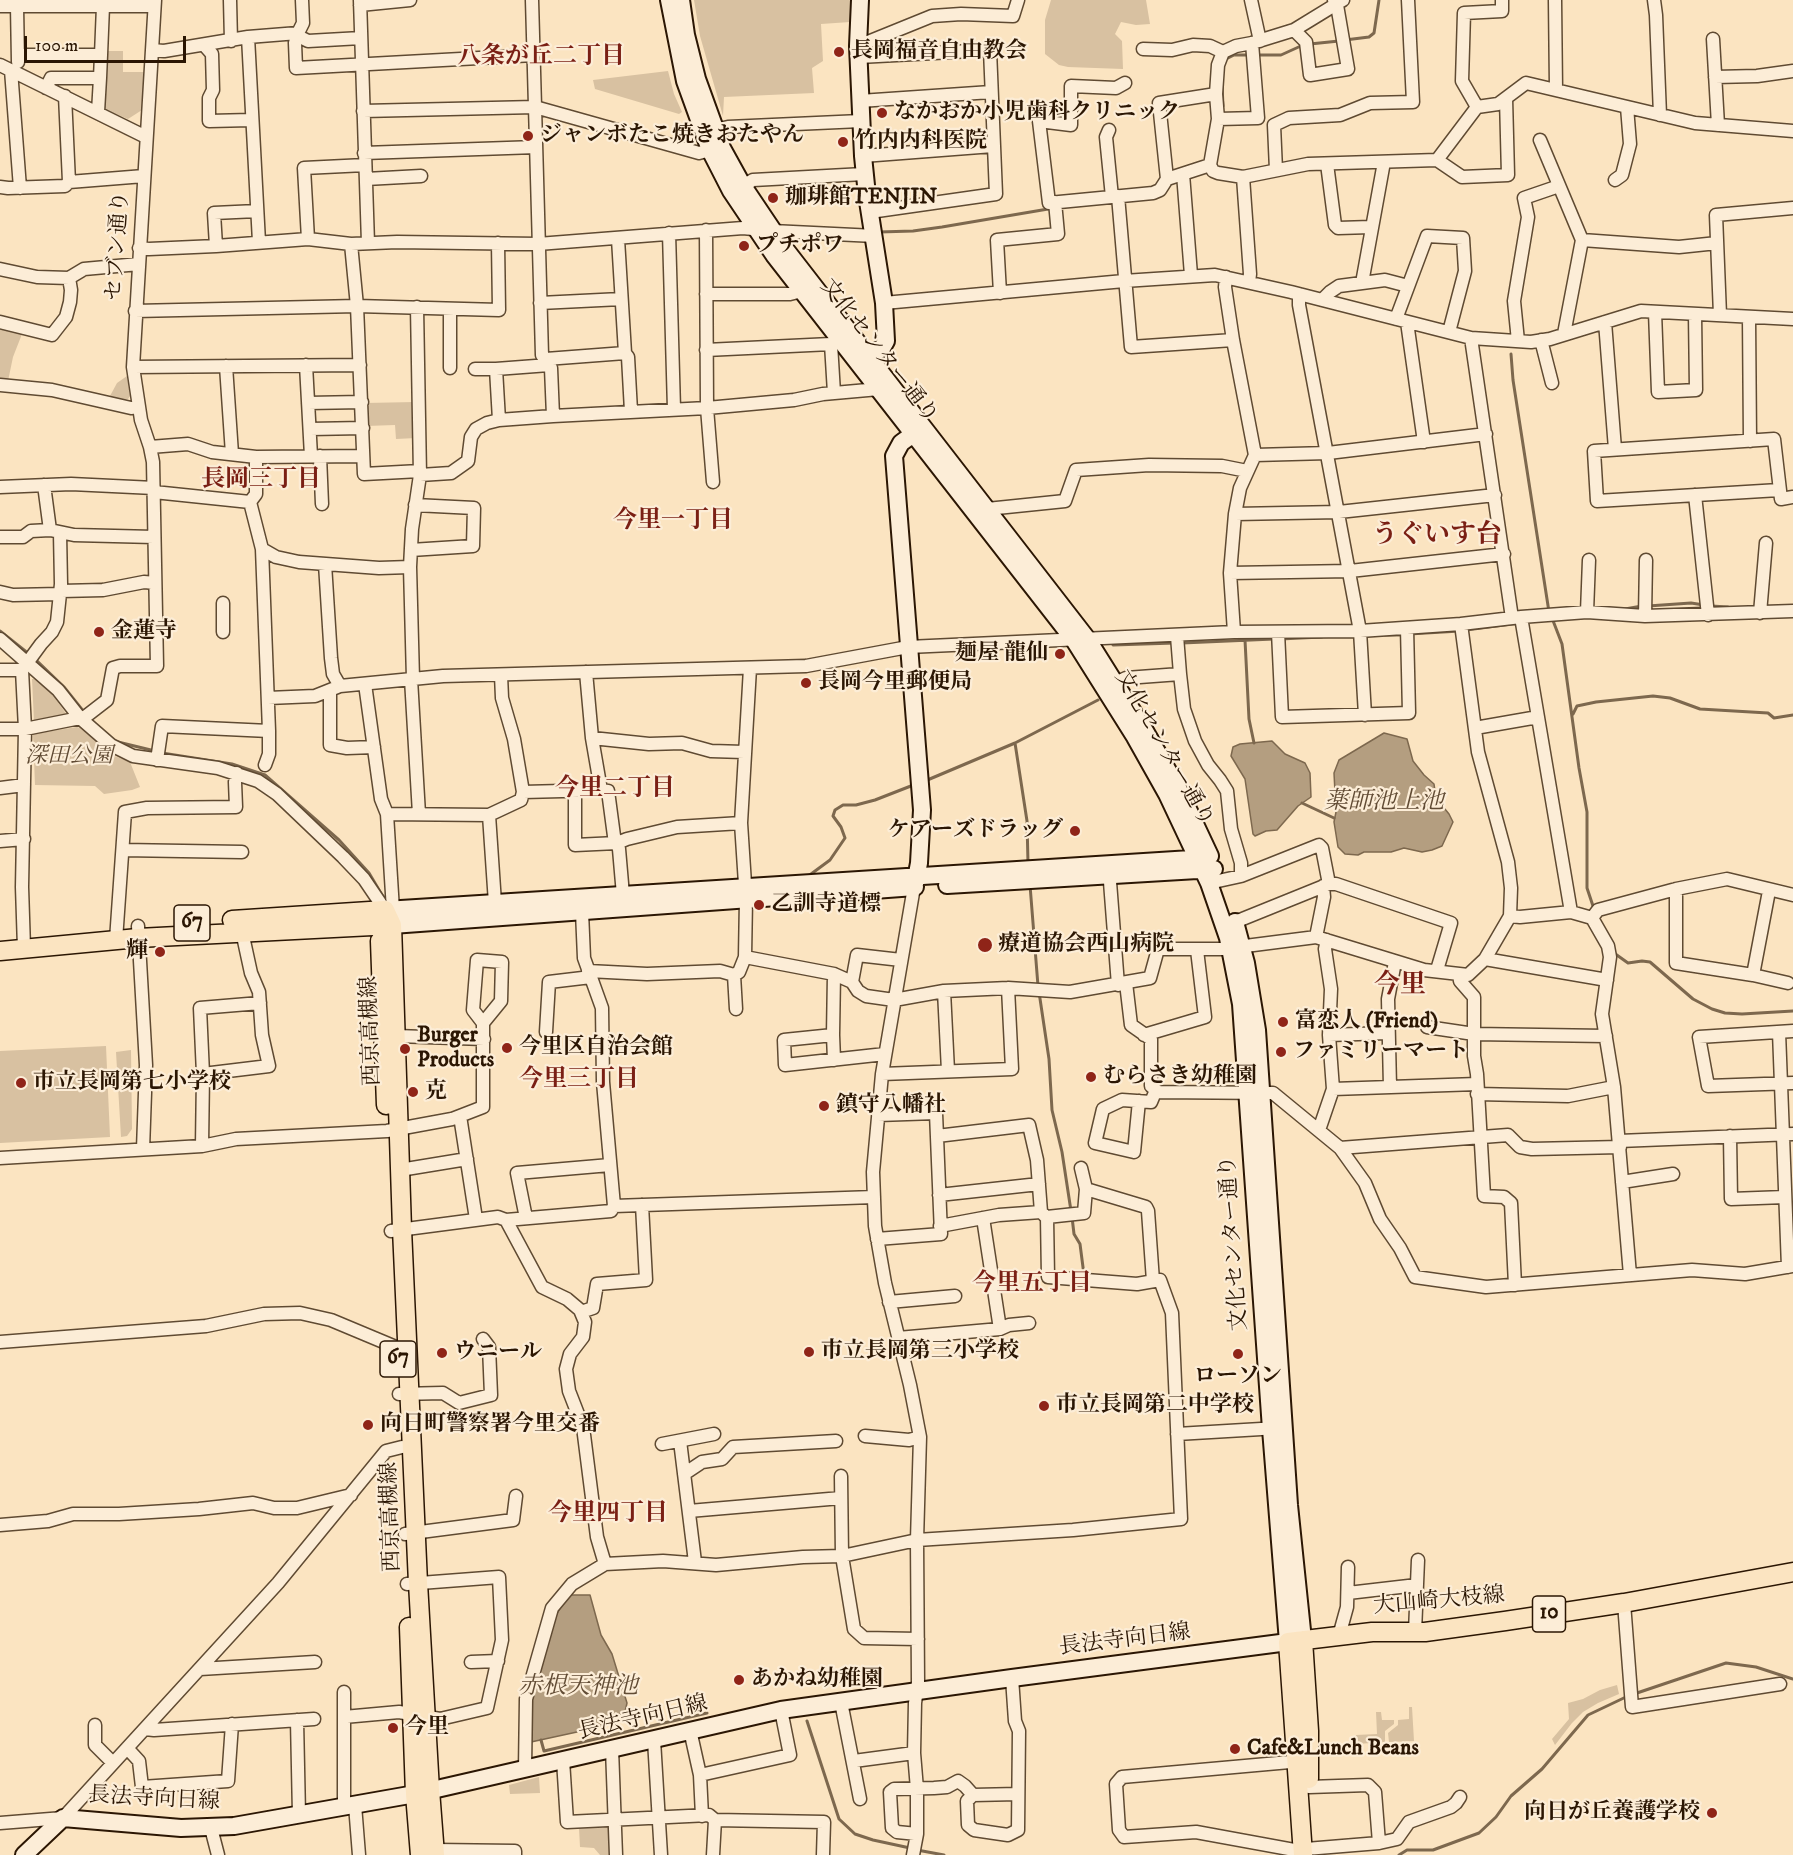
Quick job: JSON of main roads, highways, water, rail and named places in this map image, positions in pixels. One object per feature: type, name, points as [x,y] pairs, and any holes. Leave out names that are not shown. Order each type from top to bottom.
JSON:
[{"type":"main road","name":"67","points":[[0,940],[24,942],[138,932],[388,917]]},
{"type":"main road","name":"西京高槻線","points":[[388,917],[396,1036],[393,1130],[422,1792],[430,1854]]},
{"type":"main road","name":"西京高槻線","points":[[388,917],[382,1036],[400,1170],[397,1230],[398,1348],[405,1394],[402,1446],[411,1534]]},
{"type":"main road","name":"67","points":[[0,951],[24,942]]},
{"type":"main road","name":"大山崎大枝線","points":[[1303,1761],[1310,1731],[1296,1641],[1372,1632],[1415,1632],[1624,1604],[1793,1572]]},
{"type":"main road","points":[[1303,1761],[1309,1788],[1309,1852]]},
{"type":"main road","points":[[1303,1761],[1309,1852]]},
{"type":"water","name":"薬師池上池","points":[[1384,733],[1407,739],[1413,761],[1434,784],[1436,798],[1453,822],[1442,846],[1432,850],[1422,852],[1404,848],[1391,852],[1345,854],[1338,847],[1334,822],[1336,812],[1334,773],[1339,760]]},
{"type":"water","points":[[1272,741],[1285,754],[1305,763],[1310,773],[1311,797],[1298,806],[1277,830],[1266,831],[1255,836],[1245,779],[1231,756],[1233,747],[1240,744]]},
{"type":"water","name":"赤根天神池","points":[[568,1595],[590,1595],[601,1635],[612,1654],[627,1703],[625,1712],[603,1722],[600,1727],[531,1742],[532,1701],[542,1658],[553,1620]]},
{"type":"waterway","points":[[1345,40],[1369,37],[1374,33],[1379,0]]},
{"type":"waterway","points":[[1310,44],[1339,41]]},
{"type":"waterway","points":[[1258,55],[1281,55],[1303,45]]},
{"type":"waterway","points":[[1226,59],[1234,55],[1248,55]]},
{"type":"waterway","points":[[1222,85],[1223,106]]},
{"type":"waterway","points":[[879,232],[913,231],[1054,208]]},
{"type":"waterway","points":[[1511,354],[1513,380],[1549,612]]},
{"type":"waterway","points":[[1648,606],[1691,603],[1704,605]]},
{"type":"waterway","points":[[1625,609],[1642,606]]},
{"type":"waterway","points":[[1711,606],[1728,607]]},
{"type":"waterway","points":[[1552,618],[1562,644],[1587,812],[1587,888],[1594,909]]},
{"type":"waterway","points":[[1466,630],[1519,623]]},
{"type":"waterway","points":[[0,631],[29,654]]},
{"type":"waterway","points":[[1409,634],[1460,631]]},
{"type":"waterway","points":[[1385,635],[1403,635]]},
{"type":"waterway","points":[[1280,639],[1322,637]]},
{"type":"waterway","points":[[1182,643],[1274,639]]},
{"type":"waterway","points":[[1245,640],[1249,719],[1254,743]]},
{"type":"waterway","points":[[1113,645],[1175,643]]},
{"type":"waterway","points":[[34,658],[64,687],[84,712]]},
{"type":"waterway","points":[[1573,714],[1577,706],[1653,696],[1670,698],[1700,709],[1768,713],[1774,718],[1793,715]]},
{"type":"waterway","points":[[925,781],[1015,743],[1098,700]]},
{"type":"waterway","points":[[118,742],[155,751]]},
{"type":"waterway","points":[[1015,743],[1027,821],[1028,863]]},
{"type":"waterway","points":[[162,753],[232,764],[265,775],[339,840],[369,873],[385,900]]},
{"type":"waterway","points":[[807,877],[830,860],[845,838],[833,816],[835,810],[843,805],[856,805],[875,800],[916,784]]},
{"type":"waterway","points":[[1302,803],[1334,818]]},
{"type":"waterway","points":[[1030,885],[1038,986]]},
{"type":"waterway","points":[[1614,953],[1628,963],[1650,962],[1693,999],[1712,1009],[1725,1013],[1742,1014],[1793,1011]]},
{"type":"waterway","points":[[1039,992],[1049,1059],[1052,1110],[1062,1152],[1071,1211]]},
{"type":"waterway","points":[[1072,1217],[1074,1234],[1080,1244],[1084,1275]]},
{"type":"waterway","points":[[1634,1694],[1726,1663],[1756,1667],[1793,1679]]},
{"type":"waterway","points":[[1399,1855],[1407,1850],[1433,1850],[1479,1833],[1496,1817],[1511,1796],[1542,1769],[1588,1715],[1628,1696]]},
{"type":"waterway","points":[[541,1740],[544,1751],[707,1713]]},
{"type":"waterway","points":[[807,1721],[839,1819],[855,1834],[910,1848]]},
{"type":"waterway","points":[[917,1850],[944,1855]]},
{"type":"place","name":"長岡福音自由教会","points":[[839,52]]},
{"type":"place","name":"なかおか小児歯科クリニック","points":[[882,113]]},
{"type":"place","name":"ジャンボたこ焼きおたやん","points":[[528,136]]},
{"type":"place","name":"竹内内科医院","points":[[843,142]]},
{"type":"place","name":"珈琲館TENJIN","points":[[773,198]]},
{"type":"place","name":"プチポワ","points":[[744,246]]},
{"type":"place","name":"金蓮寺","points":[[99,632]]},
{"type":"place","name":"麺屋 龍仙","points":[[1060,654]]},
{"type":"place","name":"長岡今里郵便局","points":[[806,683]]},
{"type":"place","name":"ケアーズドラッグ","points":[[1075,831]]},
{"type":"place","name":"乙訓寺道標","points":[[759,905]]},
{"type":"place","name":"療道協会西山病院","points":[[985,945]]},
{"type":"place","name":"輝","points":[[160,952]]},
{"type":"place","name":"富恋人 (Friend)","points":[[1283,1022]]},
{"type":"place","name":"今里区自治会館","points":[[507,1048]]},
{"type":"place","name":"Burger Products","points":[[405,1049]]},
{"type":"place","name":"ファミリーマート","points":[[1281,1052]]},
{"type":"place","name":"むらさき幼稚園","points":[[1091,1077]]},
{"type":"place","name":"市立長岡第七小学校","points":[[21,1083]]},
{"type":"place","name":"克","points":[[413,1092]]},
{"type":"place","name":"鎮守八幡社","points":[[824,1106]]},
{"type":"place","name":"市立長岡第三小学校","points":[[809,1352]]},
{"type":"place","name":"ウニール","points":[[442,1353]]},
{"type":"place","name":"ローソン","points":[[1238,1354]]},
{"type":"place","name":"市立長岡第二中学校","points":[[1044,1406]]},
{"type":"place","name":"向日町警察署今里交番","points":[[368,1425]]},
{"type":"place","name":"あかね幼稚園","points":[[739,1680]]},
{"type":"place","name":"今里","points":[[393,1728]]},
{"type":"place","name":"Cafe&Lunch Beans","points":[[1235,1749]]},
{"type":"place","name":"向日が丘養護学校","points":[[1712,1813]]},
{"type":"district","name":"八条が丘二丁目","points":[[541,58]]},
{"type":"district","name":"長岡三丁目","points":[[261,481]]},
{"type":"district","name":"今里一丁目","points":[[673,522]]},
{"type":"district","name":"うぐいす台","points":[[1437,537]]},
{"type":"district","name":"今里二丁目","points":[[615,790]]},
{"type":"district","name":"今里","points":[[1400,987]]},
{"type":"district","name":"今里三丁目","points":[[579,1081]]},
{"type":"district","name":"今里五丁目","points":[[1032,1285]]},
{"type":"district","name":"今里四丁目","points":[[608,1515]]},
{"type":"park label","name":"深田公園","points":[[69,757]]}]
